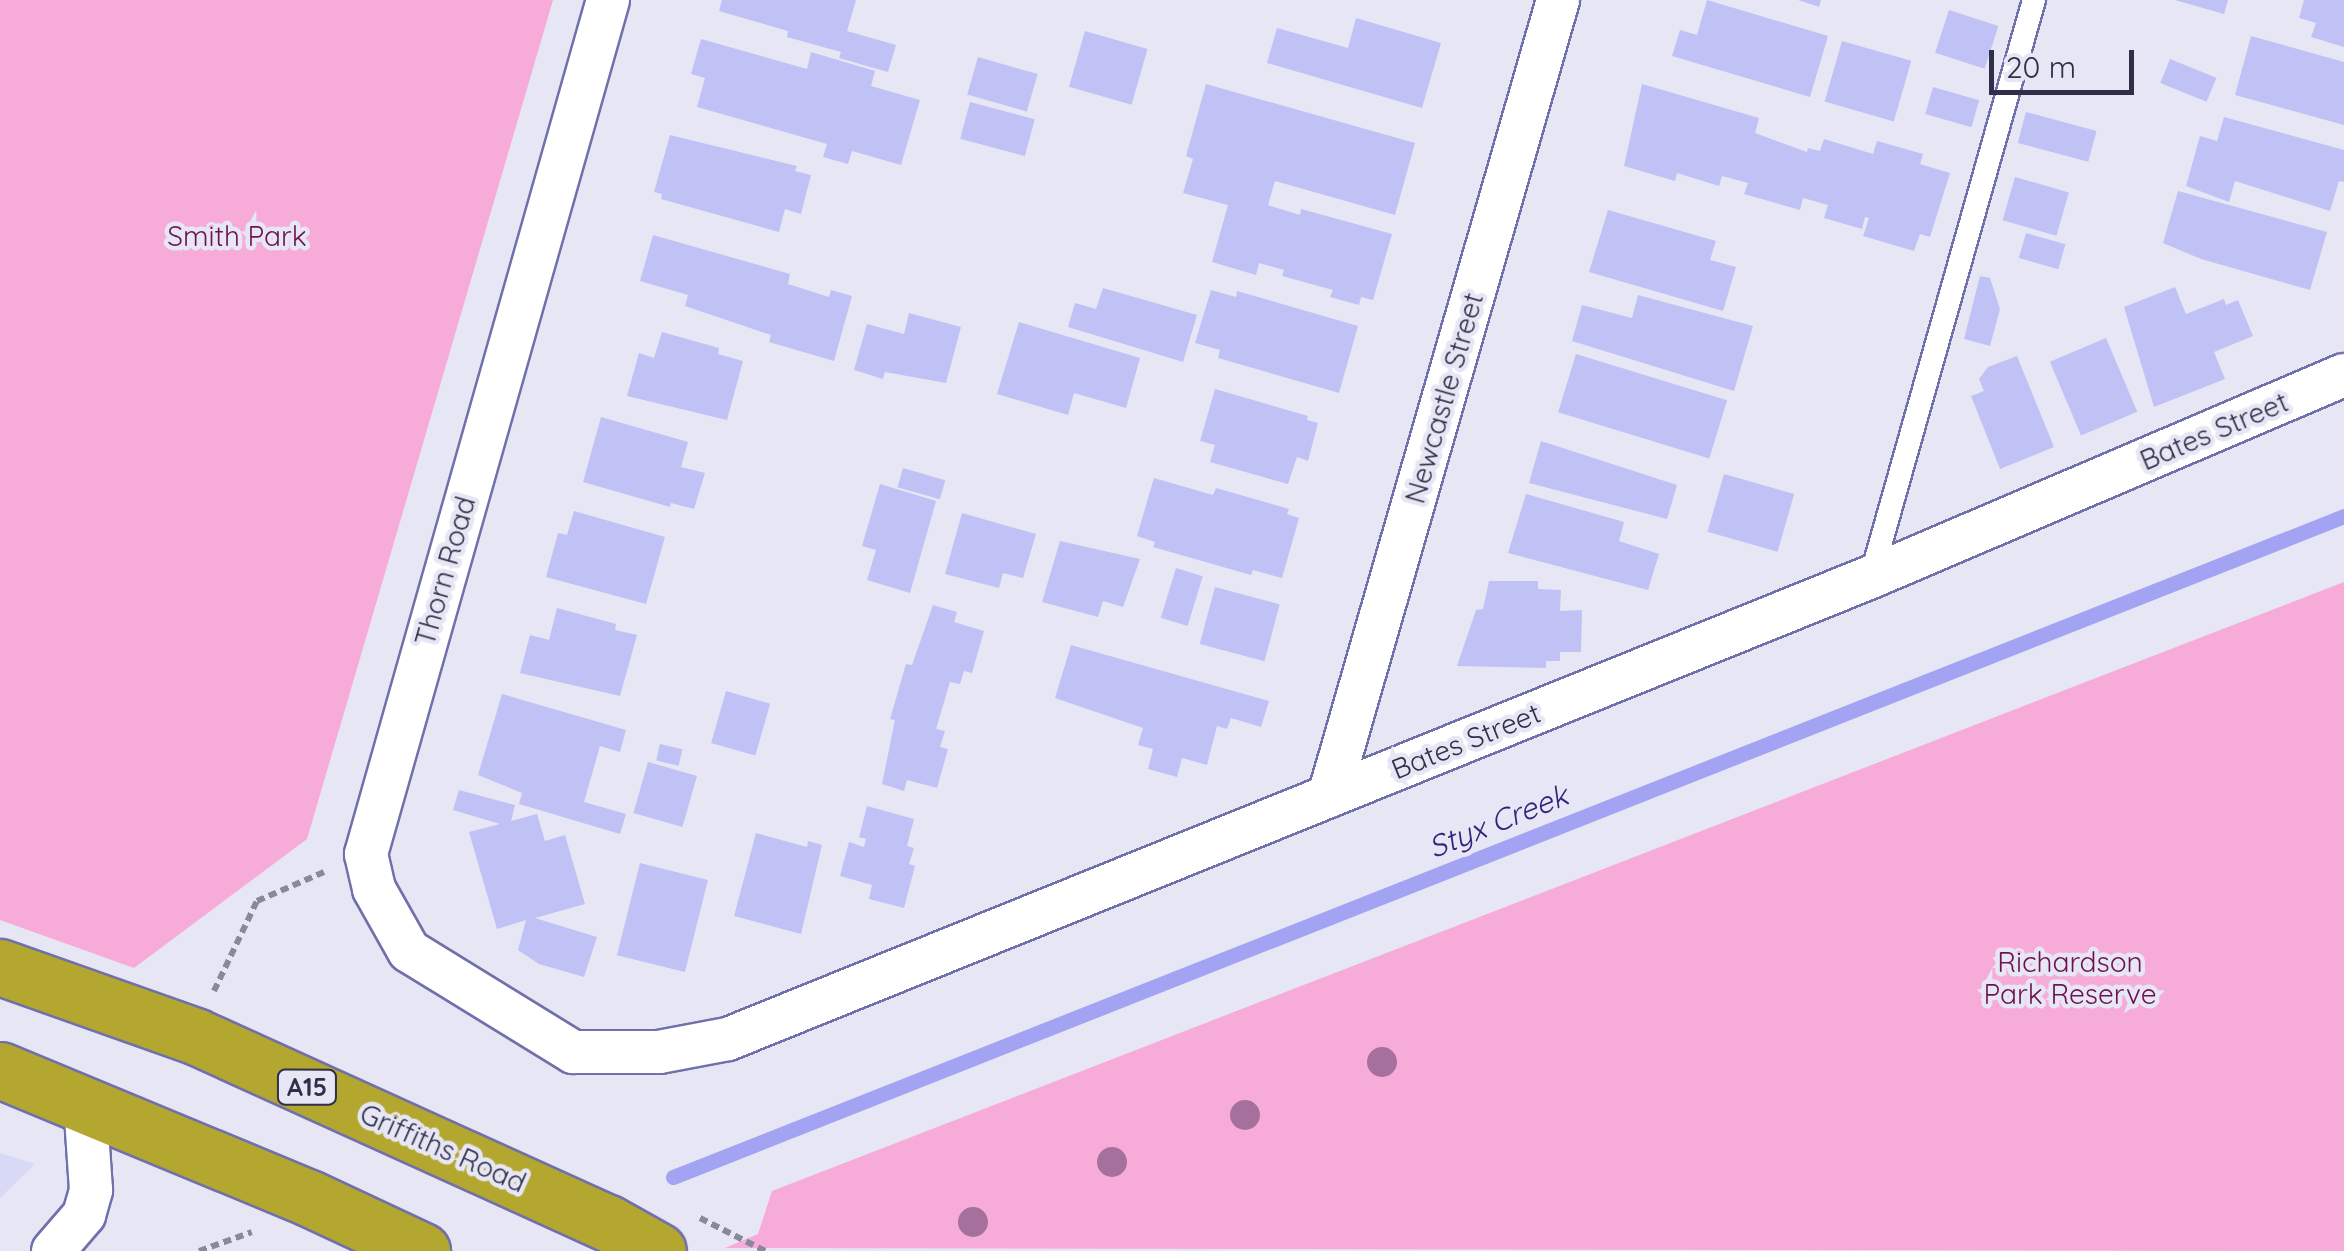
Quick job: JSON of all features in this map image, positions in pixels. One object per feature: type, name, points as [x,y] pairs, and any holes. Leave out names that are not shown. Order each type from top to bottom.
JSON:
[{"type":"highway","name":"Griffiths Road","points":[[0,967],[195,1036],[608,1223],[658,1251]]},
{"type":"highway","points":[[0,1070],[308,1198],[422,1251]]},
{"type":"street","name":"Thorn Road","points":[[366,854],[608,0]]},
{"type":"street","name":"Newcastle Street","points":[[1330,796],[1558,0]]},
{"type":"street","name":"Bates Street","points":[[366,854],[374,889],[409,952],[573,1052],[659,1052],[728,1039],[1871,577],[2344,376]]},
{"type":"street","points":[[53,1251],[84,1216],[91,1190],[85,1103]]},
{"type":"lane","points":[[1871,577],[2034,0]]},
{"type":"path","points":[[210,999],[257,901],[366,854]]},
{"type":"path","points":[[198,1251],[252,1232],[268,1236]]},
{"type":"path","points":[[738,1236],[764,1251]]},
{"type":"shaded area","points":[[0,1153],[35,1164],[0,1198]]},
{"type":"green space","name":"Smith Park","points":[[0,0],[553,0],[307,839],[134,968],[0,920]]},
{"type":"green space","name":"Richardson Park Reserve","points":[[2344,582],[2344,1251],[725,1248],[758,1234],[772,1191]]},
{"type":"building","points":[[722,0],[856,0],[847,31],[896,45],[888,72],[839,58],[841,52],[787,37],[788,31],[719,11]]},
{"type":"building","points":[[1707,0],[1828,36],[1810,97],[1672,56],[1680,30],[1697,35]]},
{"type":"building","points":[[1798,0],[1821,0],[1819,7]]},
{"type":"building","points":[[2175,0],[2228,0],[2224,14]]},
{"type":"building","points":[[2304,0],[2344,0],[2344,47],[2311,37],[2316,23],[2299,18]]},
{"type":"building","points":[[1949,10],[1998,26],[1985,69],[1935,53]]},
{"type":"building","points":[[1356,18],[1441,43],[1422,108],[1267,63],[1277,28],[1348,48]]},
{"type":"building","points":[[1085,31],[1147,49],[1131,105],[1069,87]]},
{"type":"building","points":[[2251,36],[2344,62],[2344,125],[2235,95]]},
{"type":"building","points":[[701,39],[807,69],[811,52],[875,71],[871,86],[920,100],[901,165],[852,151],[848,164],[823,157],[827,144],[697,107],[705,78],[691,74]]},
{"type":"building","points":[[1842,41],[1911,61],[1894,121],[1825,102]]},
{"type":"building","points":[[978,57],[1038,74],[1027,112],[967,94]]},
{"type":"building","points":[[2170,59],[2216,78],[2207,102],[2160,83]]},
{"type":"building","points":[[1206,84],[1415,143],[1395,215],[1275,181],[1268,205],[1300,215],[1301,209],[1392,234],[1373,300],[1361,297],[1359,305],[1330,297],[1333,290],[1282,276],[1284,270],[1259,263],[1256,275],[1212,262],[1228,205],[1183,193],[1193,159],[1186,156]]},
{"type":"building","points":[[1642,84],[1759,118],[1755,133],[1807,152],[1808,148],[1820,151],[1824,139],[1873,154],[1877,141],[1923,154],[1920,164],[1950,173],[1930,237],[1920,234],[1914,251],[1863,236],[1869,218],[1865,217],[1862,229],[1824,218],[1828,205],[1803,198],[1800,210],[1744,194],[1748,183],[1722,176],[1719,186],[1677,173],[1675,181],[1624,166]]},
{"type":"building","points":[[1933,87],[1979,100],[1971,127],[1925,114]]},
{"type":"building","points":[[970,102],[1035,119],[1025,156],[960,139]]},
{"type":"building","points":[[2026,112],[2097,131],[2088,162],[2018,143]]},
{"type":"building","points":[[2224,117],[2344,150],[2344,182],[2339,181],[2330,211],[2235,181],[2229,202],[2186,186],[2200,136],[2217,141]]},
{"type":"building","points":[[670,135],[797,166],[795,171],[811,175],[801,214],[785,209],[779,232],[661,199],[662,194],[654,192]]},
{"type":"building","points":[[2015,177],[2069,192],[2056,236],[2003,220]]},
{"type":"building","points":[[2178,191],[2327,232],[2310,290],[2201,259],[2163,243]]},
{"type":"building","points":[[1608,210],[1716,241],[1710,260],[1736,267],[1723,311],[1589,272]]},
{"type":"building","points":[[2026,233],[2065,244],[2058,269],[2019,258]]},
{"type":"building","points":[[653,235],[790,274],[788,284],[829,297],[831,290],[852,296],[834,361],[769,342],[771,335],[685,306],[688,295],[640,281]]},
{"type":"building","points":[[1980,276],[1990,278],[2000,309],[1990,346],[1964,339]]},
{"type":"building","points":[[2175,287],[2186,314],[2224,299],[2226,305],[2238,300],[2253,336],[2214,352],[2225,379],[2154,407],[2124,307]]},
{"type":"building","points":[[1103,288],[1197,315],[1183,362],[1068,327],[1075,303],[1096,309]]},
{"type":"building","points":[[1211,290],[1236,297],[1237,291],[1358,326],[1339,393],[1218,358],[1220,350],[1195,343]]},
{"type":"building","points":[[1638,295],[1753,326],[1734,391],[1572,341],[1582,305],[1632,318]]},
{"type":"building","points":[[909,313],[961,327],[946,383],[885,372],[883,379],[854,370],[867,324],[904,334]]},
{"type":"building","points":[[1019,322],[1140,358],[1126,408],[1074,393],[1068,415],[997,394]]},
{"type":"building","points":[[662,332],[719,348],[718,354],[743,361],[727,420],[627,396],[639,353],[654,358]]},
{"type":"building","points":[[2106,338],[2137,412],[2081,435],[2050,362]]},
{"type":"building","points":[[1576,354],[1727,400],[1709,459],[1558,412]]},
{"type":"building","points":[[2017,356],[2054,447],[2000,469],[1971,396],[1984,391],[1979,379],[1988,367]]},
{"type":"building","points":[[1215,389],[1308,416],[1307,420],[1318,423],[1308,461],[1297,457],[1288,484],[1210,462],[1215,445],[1200,441]]},
{"type":"building","points":[[601,417],[688,442],[681,467],[705,473],[694,509],[671,503],[670,507],[583,482]]},
{"type":"building","points":[[1541,441],[1677,485],[1667,519],[1529,483]]},
{"type":"building","points":[[903,468],[945,480],[940,499],[897,487]]},
{"type":"building","points":[[1724,474],[1794,494],[1778,552],[1707,532]]},
{"type":"building","points":[[1154,478],[1213,495],[1216,488],[1289,509],[1287,514],[1299,518],[1282,578],[1253,570],[1251,575],[1153,547],[1155,542],[1137,536]]},
{"type":"building","points":[[880,484],[936,501],[910,593],[867,580],[876,550],[862,546]]},
{"type":"building","points":[[1526,494],[1624,522],[1619,541],[1659,554],[1648,590],[1508,553]]},
{"type":"building","points":[[574,511],[665,537],[646,604],[546,577],[558,533],[567,535]]},
{"type":"building","points":[[962,513],[1036,534],[1023,578],[1003,573],[999,588],[945,574]]},
{"type":"building","points":[[1060,541],[1140,559],[1123,607],[1103,601],[1098,617],[1042,602]]},
{"type":"building","points":[[1176,568],[1203,576],[1188,626],[1161,618]]},
{"type":"building","points":[[1489,581],[1538,581],[1538,589],[1561,590],[1560,611],[1582,610],[1581,652],[1560,652],[1560,661],[1546,661],[1546,668],[1457,666],[1476,610],[1483,609]]},
{"type":"building","points":[[1215,587],[1280,604],[1264,661],[1200,644]]},
{"type":"building","points":[[933,605],[957,612],[954,622],[984,631],[972,673],[964,671],[960,684],[950,682],[936,729],[945,731],[940,747],[948,749],[937,788],[907,780],[904,791],[882,784],[895,720],[890,719],[906,664],[912,665]]},
{"type":"building","points":[[557,608],[616,624],[615,630],[637,635],[620,696],[520,673],[530,635],[549,640]]},
{"type":"building","points":[[1071,645],[1269,701],[1261,727],[1231,718],[1227,729],[1217,726],[1207,765],[1182,758],[1177,777],[1148,769],[1153,749],[1138,745],[1143,728],[1055,698]]},
{"type":"building","points":[[726,691],[770,704],[755,756],[711,743]]},
{"type":"building","points":[[502,694],[626,730],[620,752],[600,746],[584,802],[626,814],[620,834],[519,804],[522,793],[478,775]]},
{"type":"building","points":[[660,744],[682,749],[679,766],[656,761]]},
{"type":"building","points":[[648,762],[697,776],[682,827],[633,813]]},
{"type":"building","points":[[459,790],[515,805],[511,821],[537,814],[545,841],[565,835],[585,904],[535,918],[597,937],[584,977],[539,964],[518,950],[526,920],[497,929],[469,832],[500,824],[453,810]]},
{"type":"building","points":[[867,806],[914,819],[907,846],[914,848],[909,864],[915,866],[904,908],[869,899],[872,885],[840,876],[849,842],[864,847],[866,839],[859,837]]},
{"type":"building","points":[[756,833],[807,847],[808,841],[822,845],[801,934],[734,916]]},
{"type":"building","points":[[640,863],[708,880],[685,972],[617,955]]},
{"type":"waterway","name":"Styx Creek","points":[[673,1177],[2344,516]]}]
